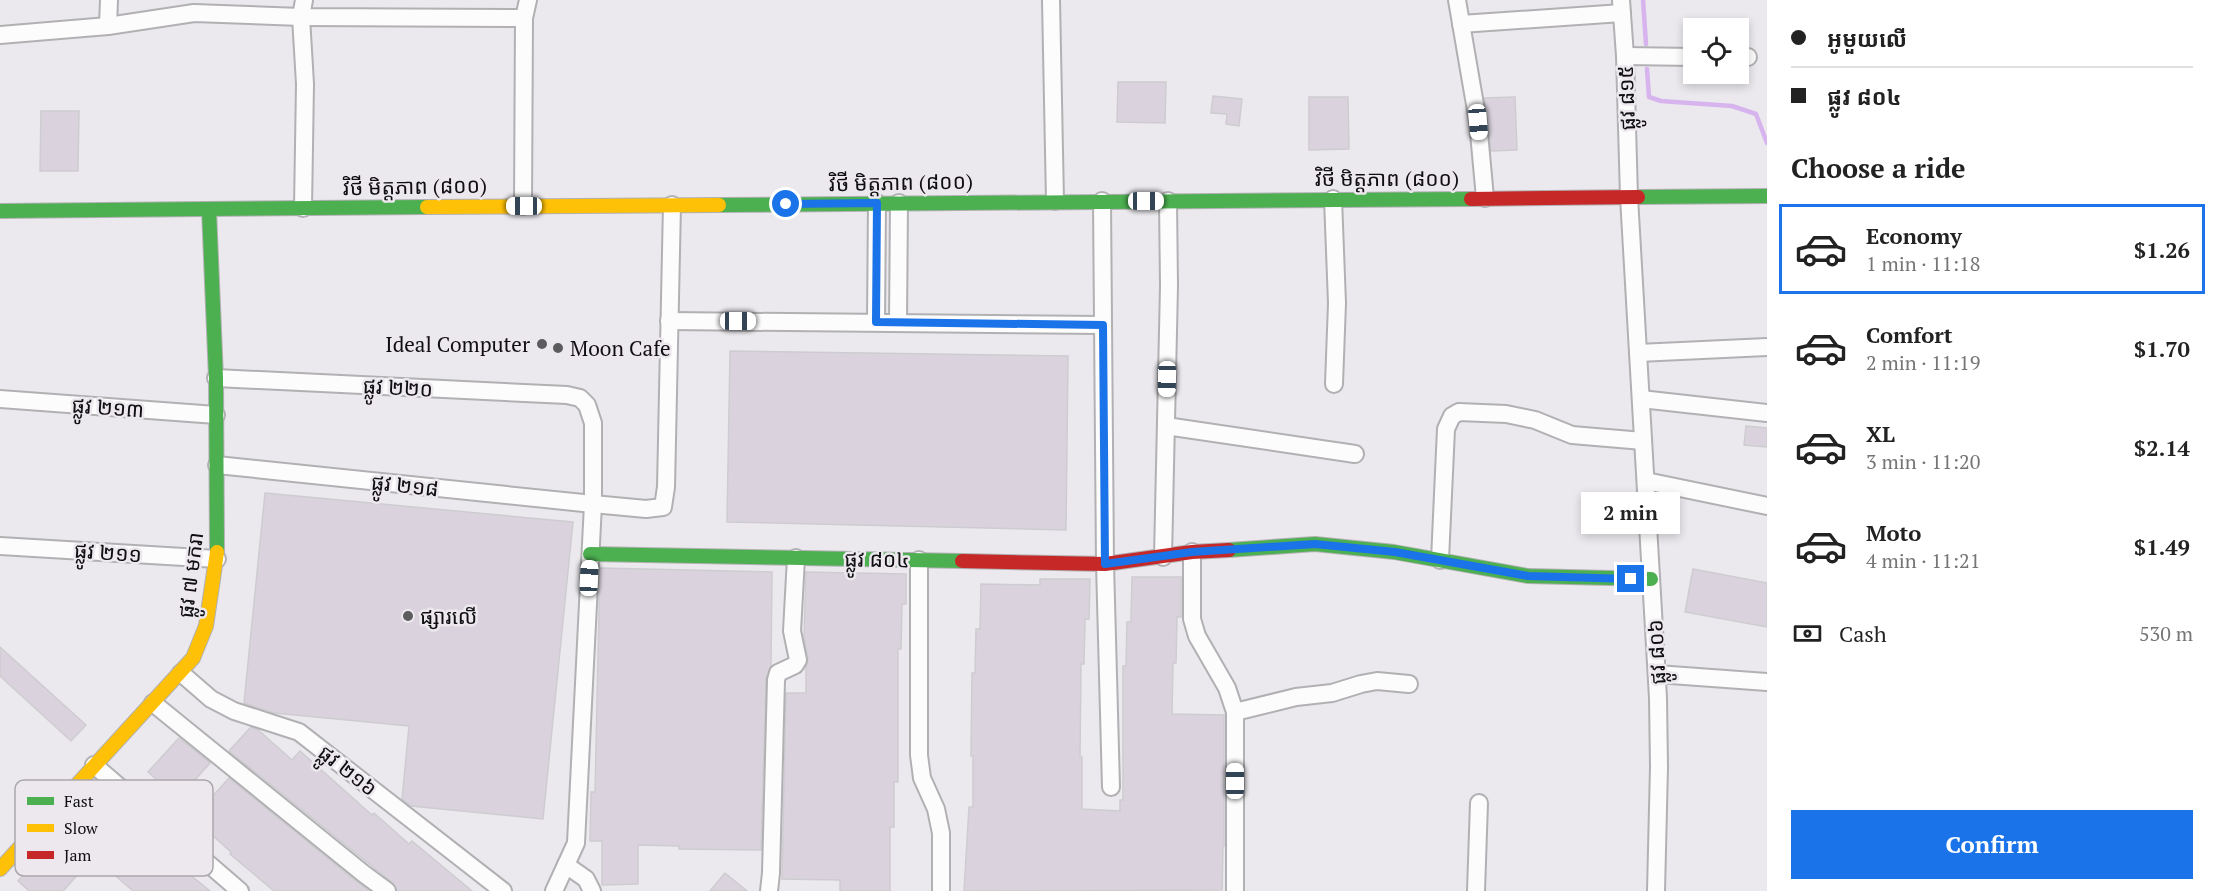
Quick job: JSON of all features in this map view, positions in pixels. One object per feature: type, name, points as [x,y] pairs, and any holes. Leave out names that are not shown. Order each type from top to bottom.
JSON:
[{"type":"street","points":[[108,26],[109,0]]},
{"type":"street","points":[[524,206],[524,18],[528,0]]},
{"type":"street","points":[[1051,0],[1055,201]]},
{"type":"street","points":[[1457,0],[1478,122],[1485,198]]},
{"type":"street","points":[[1461,24],[1622,6]]},
{"type":"street","name":"ផ្លូវ ៨១៥","points":[[1622,6],[1629,197]]},
{"type":"street","points":[[0,35],[108,26],[192,7],[303,8],[524,18]]},
{"type":"street","points":[[303,8],[305,84],[303,208]]},
{"type":"street","points":[[1625,56],[1683,57]]},
{"type":"street","name":"វិថី មិត្តភាព (៨០០)","points":[[0,211],[1767,196]]},
{"type":"street","name":"ផ្លូវ ៨០៦","points":[[1629,197],[1657,674],[1659,767],[1656,891]]},
{"type":"street","points":[[1333,199],[1336,303],[1334,384]]},
{"type":"street","points":[[1102,201],[1105,564],[1111,787]]},
{"type":"street","points":[[1163,557],[1169,286],[1168,201]]},
{"type":"street","points":[[876,322],[877,203]]},
{"type":"street","points":[[898,322],[899,203]]},
{"type":"street","points":[[672,204],[669,321],[1103,325]]},
{"type":"street","name":"ផ្លូវ ៧ មករា","points":[[80,780],[181,673],[193,658],[206,626],[217,559],[216,378],[209,210]]},
{"type":"street","name":"ផ្លូវ ២១៨","points":[[217,465],[646,509],[663,507],[666,487],[669,321]]},
{"type":"street","points":[[1638,353],[1767,347]]},
{"type":"street","name":"ផ្លូវ ២២០","points":[[216,378],[567,395],[580,398],[587,405],[593,423],[593,504]]},
{"type":"street","name":"ផ្លូវ ២១៣","points":[[0,399],[216,414]]},
{"type":"street","points":[[1641,399],[1767,413]]},
{"type":"street","points":[[1440,560],[1446,429],[1452,416],[1459,412],[1506,414],[1535,420],[1572,435],[1643,441]]},
{"type":"street","points":[[1166,426],[1355,454]]},
{"type":"street","points":[[1646,481],[1767,506]]},
{"type":"street","points":[[554,891],[576,843],[593,504]]},
{"type":"street","name":"ផ្លូវ ៨០៤","points":[[591,554],[1105,564],[1192,552],[1315,544],[1395,552],[1528,576],[1651,579]]},
{"type":"street","name":"ផ្លូវ ២១១","points":[[0,546],[217,559]]},
{"type":"street","points":[[1192,552],[1192,619],[1197,636],[1223,680],[1235,712],[1235,891]]},
{"type":"street","points":[[769,891],[776,680],[778,673],[795,665],[798,660],[792,631],[796,558]]},
{"type":"street","points":[[919,560],[919,754],[922,778],[936,809],[941,833],[941,891]]},
{"type":"street","name":"ផ្លូវ ២១៦","points":[[181,673],[211,699],[234,711],[299,732],[502,891]]},
{"type":"street","points":[[1657,674],[1767,682]]},
{"type":"street","points":[[1235,712],[1296,697],[1332,693],[1377,681],[1409,684]]},
{"type":"street","points":[[153,703],[387,891]]},
{"type":"street","points":[[94,765],[111,780]]},
{"type":"street","points":[[1476,891],[1479,803]]},
{"type":"street","name":"ផ្លូវ ៧ មករា","points":[[0,869],[15,852]]},
{"type":"street","points":[[566,865],[586,879],[592,891]]},
{"type":"street","points":[[213,868],[240,891]]},
{"type":"building","points":[[1118,82],[1166,82],[1165,123],[1117,122]]},
{"type":"building","points":[[1213,96],[1242,99],[1239,126],[1226,124],[1227,114],[1211,113]]},
{"type":"building","points":[[1309,97],[1348,97],[1349,149],[1309,150]]},
{"type":"building","points":[[1515,97],[1517,150],[1491,151],[1484,98]]},
{"type":"building","points":[[41,111],[79,111],[78,171],[40,171]]},
{"type":"building","points":[[730,351],[1068,356],[1066,530],[727,522]]},
{"type":"building","points":[[1746,426],[1767,428],[1767,447],[1744,445]]},
{"type":"building","name":"ផ្សារលើ","points":[[265,493],[573,522],[543,819],[411,806],[402,799],[409,726],[274,713],[244,703]]},
{"type":"building","points":[[600,568],[772,572],[771,665],[766,679],[761,850],[679,849],[679,846],[638,845],[638,884],[602,885],[602,841],[590,841],[591,792],[595,792]]},
{"type":"building","points":[[1693,569],[1767,583],[1767,627],[1685,612]]},
{"type":"building","points":[[806,572],[906,574],[906,604],[902,604],[901,649],[898,649],[898,782],[894,782],[894,827],[890,827],[890,891],[840,891],[840,880],[782,879],[786,693],[806,693],[808,659],[804,638]]},
{"type":"building","points":[[1132,577],[1181,577],[1181,617],[1177,617],[1172,714],[1224,715],[1222,890],[964,891],[969,807],[973,807],[972,673],[975,673],[976,629],[980,629],[981,584],[1040,585],[1040,579],[1090,579],[1089,619],[1085,619],[1084,664],[1081,664],[1082,809],[1120,811],[1120,800],[1123,800],[1123,666],[1126,666],[1127,622],[1131,622]]},
{"type":"building","points":[[0,647],[86,725],[71,741],[0,676]]},
{"type":"building","points":[[251,727],[258,730],[292,760],[300,751],[372,815],[374,813],[409,844],[412,841],[472,891],[397,891],[393,883],[229,751]]},
{"type":"building","points":[[179,738],[210,763],[195,780],[157,780],[148,772]]},
{"type":"building","points":[[229,778],[369,891],[274,891],[230,854],[231,852],[213,836],[213,796]]},
{"type":"building","points":[[725,873],[747,891],[710,891]]},
{"type":"building","points":[[22,876],[76,876],[63,891],[29,891],[18,881]]},
{"type":"building","points":[[116,876],[192,876],[210,891],[133,891]]},
{"type":"waterway","points":[[1643,0],[1646,44]]},
{"type":"waterway","points":[[1647,69],[1649,97],[1661,101],[1732,106],[1756,114],[1767,143]]},
{"type":"traffic: fast","points":[[1638,197],[1767,196]]},
{"type":"traffic: fast","points":[[719,205],[1471,199]]},
{"type":"traffic: fast","points":[[0,211],[427,207]]},
{"type":"traffic: fast","points":[[209,210],[216,378],[217,552]]},
{"type":"traffic: fast","points":[[1229,550],[1315,544],[1394,552],[1528,576],[1651,579]]},
{"type":"traffic: fast","points":[[590,554],[962,561]]},
{"type":"traffic: slow","points":[[427,207],[719,205]]},
{"type":"traffic: slow","points":[[81,780],[193,658],[206,626],[217,552]]},
{"type":"traffic: slow","points":[[0,869],[15,853]]},
{"type":"traffic: jam","points":[[1471,199],[1638,197]]},
{"type":"traffic: jam","points":[[962,561],[1105,564],[1192,552],[1229,550]]},
{"type":"place","name":"Ideal Computer","points":[[542,344]]},
{"type":"place","name":"Moon Cafe","points":[[558,348]]},
{"type":"place","name":"ផ្សារលើ","points":[[408,616]]},
{"type":"route","points":[[786,204],[877,203],[876,322],[1103,325],[1105,564],[1192,552],[1315,544],[1395,552],[1528,576],[1631,579]]}]
